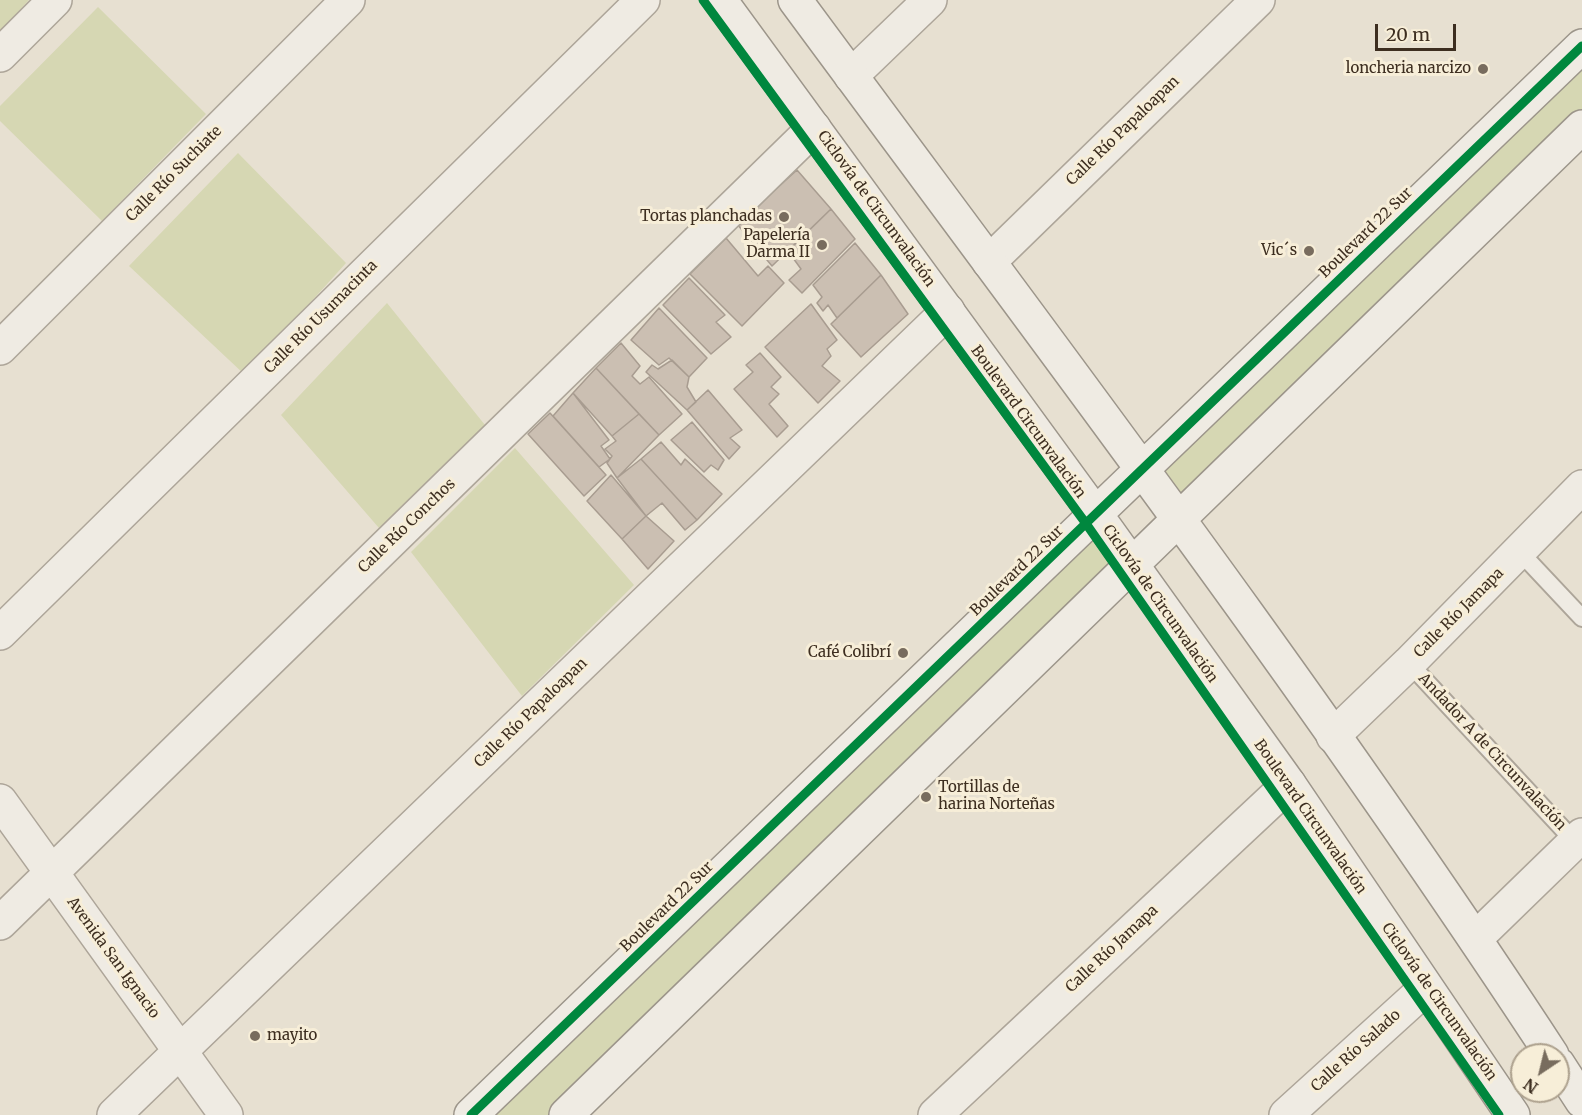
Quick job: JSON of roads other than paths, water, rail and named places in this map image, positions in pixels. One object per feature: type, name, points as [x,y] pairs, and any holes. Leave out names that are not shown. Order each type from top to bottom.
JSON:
[{"type":"street","points":[[0,55],[55,0]]},
{"type":"street","name":"Calle Río Suchiate","points":[[0,348],[348,0]]},
{"type":"street","name":"Calle Río Usumacinta","points":[[0,633],[643,0]]},
{"type":"street","name":"Boulevard Circunvalación","points":[[720,0],[1097,516],[1289,784],[1513,1115]]},
{"type":"street","points":[[795,0],[1142,469],[1476,938],[1544,1043]]},
{"type":"street","points":[[851,76],[930,0]]},
{"type":"street","name":"Calle Río Papaloapan","points":[[989,262],[1258,0]]},
{"type":"street","name":"Boulevard 22 Sur","points":[[471,1115],[1097,516],[1142,469],[1582,46]]},
{"type":"street","name":"Calle Río Conchos","points":[[0,923],[814,128]]},
{"type":"street","points":[[566,1115],[1582,128]]},
{"type":"street","name":"Calle Río Papaloapan","points":[[114,1115],[948,312]]},
{"type":"street","name":"Calle Río Jamapa","points":[[1333,736],[1409,663],[1582,488]]},
{"type":"street","name":"Calle Río Jamapa","points":[[935,1115],[1289,784]]},
{"type":"street","name":"Avenida San Ignacio","points":[[0,801],[226,1115]]},
{"type":"street","points":[[1476,938],[1579,838]]},
{"type":"street","name":"Calle Río Salado","points":[[1286,1115],[1426,988]]},
{"type":"street","points":[[1570,1082],[1582,1101]]},
{"type":"lane","points":[[1520,552],[1582,618]]},
{"type":"lane","name":"Andador A de Circunvalación","points":[[1409,663],[1579,838]]},
{"type":"place","name":"loncheria narcizo","points":[[1483,69]]},
{"type":"place","name":"Tortas planchadas","points":[[784,217]]},
{"type":"place","name":"Papelería Darma II","points":[[822,245]]},
{"type":"place","name":"Vic´s","points":[[1309,251]]},
{"type":"place","name":"Café Colibrí","points":[[903,653]]},
{"type":"place","name":"Tortillas de harina Norteñas","points":[[926,797]]},
{"type":"place","name":"mayito","points":[[255,1036]]}]
